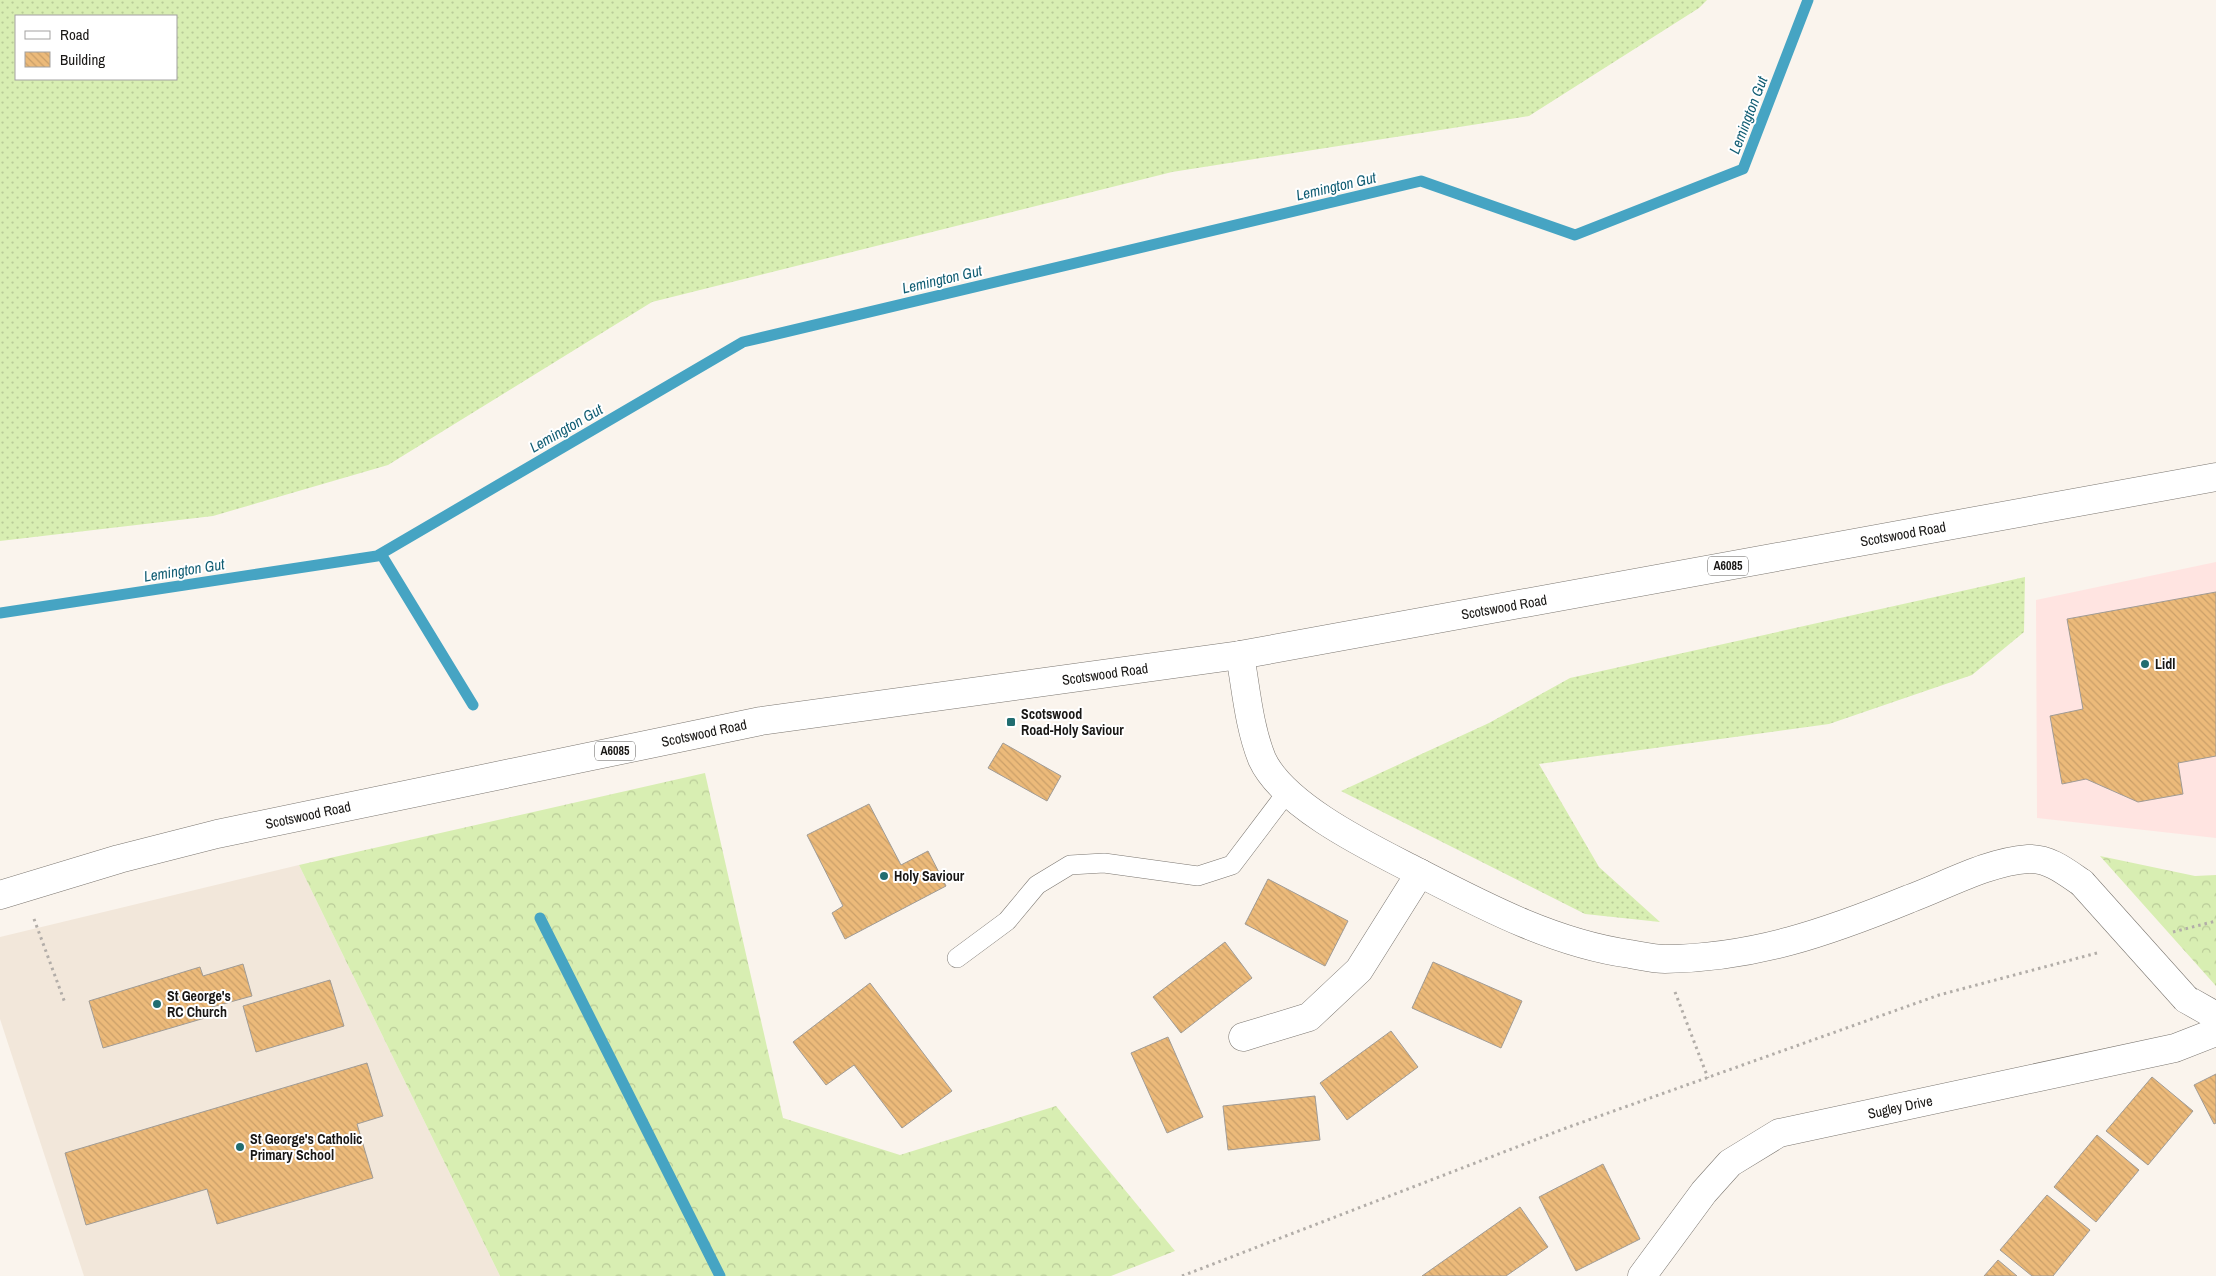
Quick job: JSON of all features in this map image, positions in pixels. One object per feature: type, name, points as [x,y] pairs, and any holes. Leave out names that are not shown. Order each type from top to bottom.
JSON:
[{"type":"main road","name":"Scotswood Road","points":[[11,892],[119,859],[218,834],[761,721],[1240,656],[2216,477]]},
{"type":"main road","points":[[1240,656],[1250,717],[1263,760],[1279,785],[1303,805],[1366,846],[1546,933],[1602,950],[1662,959],[1718,957],[1770,947],[1835,929],[1997,864],[2031,859],[2055,865],[2082,884],[2186,999],[2216,1016]]},
{"type":"main road","points":[[1243,1038],[1309,1017],[1359,970],[1420,873]]},
{"type":"main road","name":"Sugley Drive","points":[[1642,1276],[1704,1192],[1730,1163],[1779,1133],[2175,1048],[2216,1032]]},
{"type":"lane","points":[[957,958],[1007,921],[1037,886],[1070,865],[1104,863],[1198,876],[1232,865],[1288,792]]},
{"type":"path","points":[[11,892],[65,1003]]},
{"type":"path","points":[[2168,934],[2216,921]]},
{"type":"path","points":[[1182,1276],[1566,1128],[1939,994],[2102,951]]},
{"type":"path","points":[[1662,959],[1708,1078]]},
{"type":"shaded area","name":"Lidl","points":[[2216,562],[2216,838],[2037,818],[2036,600]]},
{"type":"shaded area","name":"St George's Catholic Primary School","points":[[299,865],[500,1276],[84,1276],[0,1019],[0,937]]},
{"type":"green space","points":[[0,0],[1707,0],[1699,8],[1529,116],[1172,172],[652,302],[388,465],[213,516],[0,541]]},
{"type":"green space","points":[[2025,577],[2024,632],[1972,675],[1829,724],[1539,764],[1599,867],[1660,922],[1585,914],[1341,791],[1489,723],[1570,678]]},
{"type":"green space","points":[[705,773],[783,1118],[900,1155],[1056,1106],[1175,1251],[1111,1276],[500,1276],[299,865]]},
{"type":"green space","points":[[2100,856],[2195,876],[2216,875],[2216,986]]},
{"type":"building","name":"Lidl","points":[[2216,592],[2216,756],[2178,763],[2183,794],[2138,802],[2086,779],[2062,784],[2050,716],[2083,709],[2067,619]]},
{"type":"building","points":[[1003,743],[1061,776],[1047,801],[988,768]]},
{"type":"building","name":"Holy Saviour","points":[[869,804],[901,865],[928,851],[946,886],[845,939],[832,913],[843,906],[807,835]]},
{"type":"building","points":[[1268,879],[1348,921],[1325,966],[1245,924]]},
{"type":"building","points":[[1225,942],[1252,978],[1181,1033],[1153,997]]},
{"type":"building","points":[[1433,962],[1522,1001],[1501,1048],[1412,1008]]},
{"type":"building","name":"St George's RC Church","points":[[243,964],[252,996],[212,1007],[215,1015],[103,1048],[89,1001],[200,967],[203,976]]},
{"type":"building","points":[[330,980],[344,1026],[256,1052],[243,1006]]},
{"type":"building","points":[[870,983],[952,1091],[902,1128],[854,1065],[826,1085],[793,1042]]},
{"type":"building","points":[[1391,1031],[1418,1067],[1347,1120],[1320,1083]]},
{"type":"building","points":[[1168,1037],[1203,1117],[1167,1133],[1131,1053]]},
{"type":"building","points":[[367,1063],[383,1116],[357,1124],[373,1178],[217,1224],[207,1189],[86,1225],[65,1153]]},
{"type":"building","points":[[2216,1074],[2216,1123],[2214,1124],[2194,1085]]},
{"type":"building","points":[[2152,1077],[2193,1111],[2148,1165],[2106,1131]]},
{"type":"building","points":[[1315,1096],[1320,1140],[1228,1150],[1223,1106]]},
{"type":"building","points":[[2097,1135],[2139,1170],[2096,1222],[2054,1187]]},
{"type":"building","points":[[1603,1164],[1640,1239],[1576,1271],[1539,1197]]},
{"type":"building","points":[[2047,1195],[2090,1230],[2053,1276],[2032,1276],[2000,1250]]},
{"type":"building","points":[[1520,1207],[1548,1247],[1506,1276],[1422,1276]]},
{"type":"building","points":[[1998,1260],[2017,1276],[1984,1276]]},
{"type":"waterway","name":"Lemington Gut","points":[[0,613],[377,556],[743,342],[1421,181],[1575,235],[1743,169],[1808,0]]},
{"type":"waterway","points":[[381,554],[473,705]]},
{"type":"waterway","points":[[540,918],[720,1276]]},
{"type":"place","name":"Lidl","points":[[2145,664]]},
{"type":"place","name":"Scotswood Road-Holy Saviour","points":[[1011,722]]},
{"type":"place","name":"Holy Saviour","points":[[884,876]]},
{"type":"place","name":"St George's RC Church","points":[[157,1004]]},
{"type":"place","name":"St George's Catholic Primary School","points":[[240,1147]]}]
